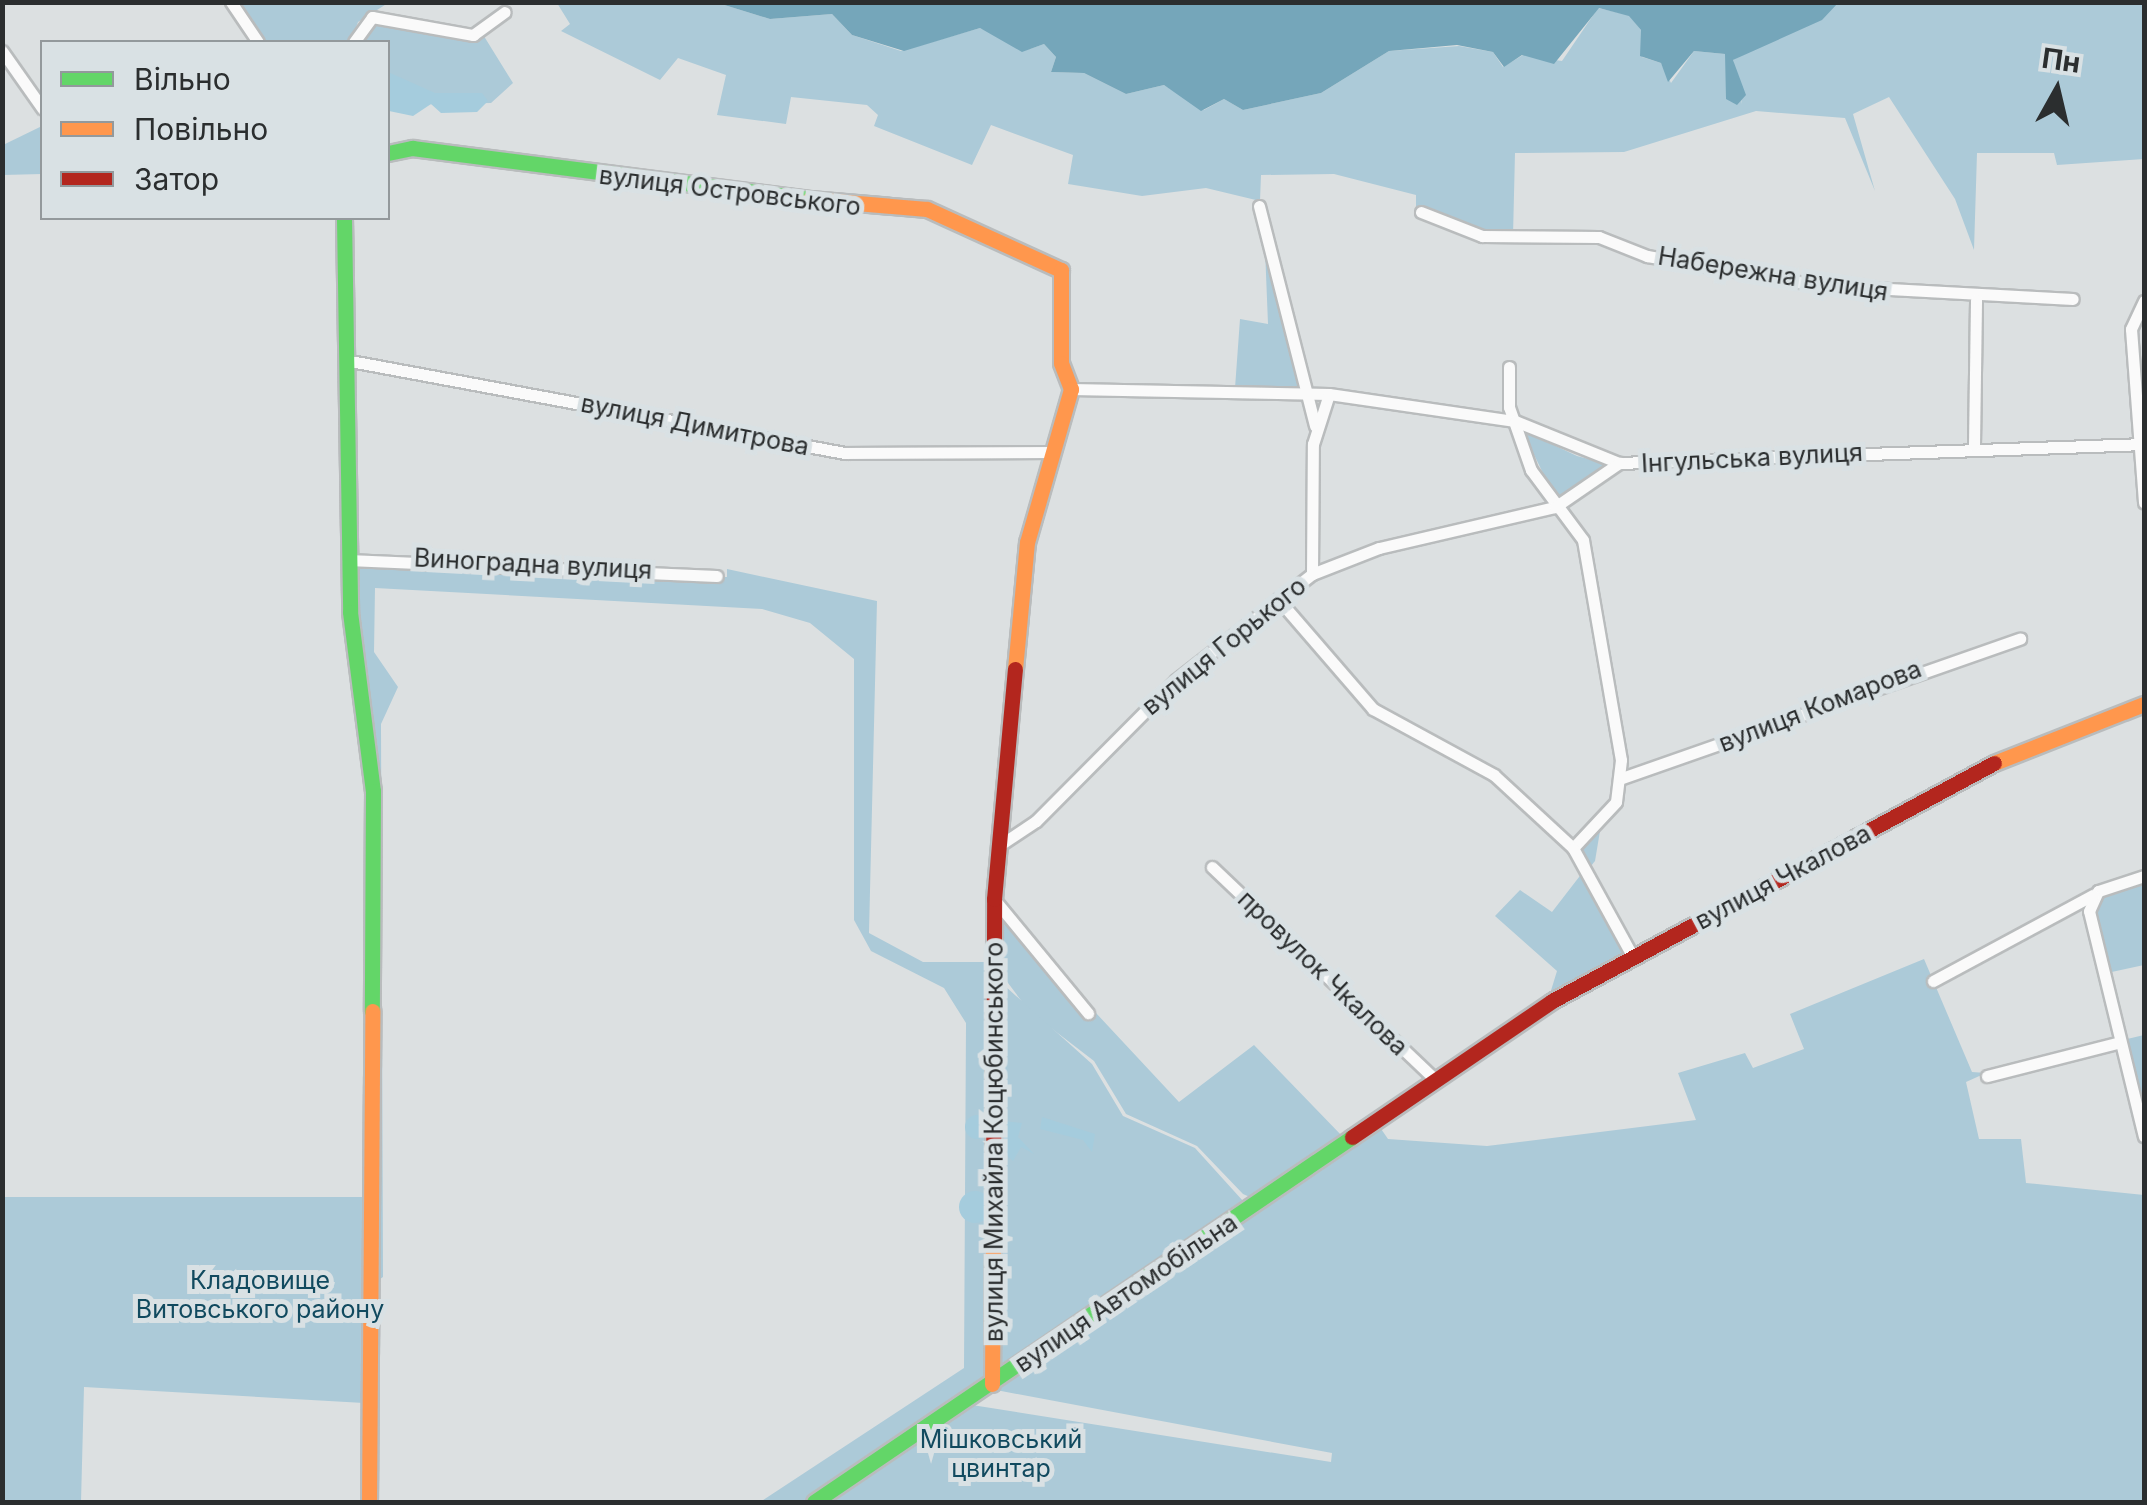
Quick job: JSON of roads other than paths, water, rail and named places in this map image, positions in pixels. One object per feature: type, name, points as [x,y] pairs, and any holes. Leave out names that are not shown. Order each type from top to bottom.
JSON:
[{"type":"street","points":[[230,2],[257,40]]},
{"type":"street","points":[[355,40],[372,17],[473,35],[505,12]]},
{"type":"street","points":[[2,51],[40,105]]},
{"type":"street","name":"вулиця Островського","points":[[390,153],[412,148],[692,189],[927,209],[1061,270]]},
{"type":"street","points":[[1260,206],[1315,426],[1312,574]]},
{"type":"street","name":"Набережна вулиця","points":[[1421,212],[1482,236],[1599,237],[1648,256],[1816,284],[1976,300],[2073,300]]},
{"type":"street","points":[[344,220],[348,560],[373,790],[369,1502]]},
{"type":"street","name":"вулиця Михайла Коцюбинського","points":[[985,1392],[994,900],[1027,542],[1049,452],[1071,388],[1062,363],[1061,270]]},
{"type":"street","points":[[1974,445],[1976,300]]},
{"type":"street","points":[[2144,301],[2134,315],[2144,503]]},
{"type":"street","name":"вулиця Димитрова","points":[[345,360],[845,453],[1049,452]]},
{"type":"street","points":[[1509,367],[1514,421],[1555,507],[1574,520]]},
{"type":"street","name":"Інгульська вулиця","points":[[1071,388],[1329,394],[1514,421],[1619,463],[1974,445],[2141,444]]},
{"type":"street","points":[[1315,426],[1329,394]]},
{"type":"street","points":[[1555,507],[1575,488],[1619,463]]},
{"type":"street","points":[[1574,848],[1616,802],[1622,778],[1574,520],[1575,488]]},
{"type":"street","name":"вулиця Горького","points":[[1000,845],[1029,825],[1144,709],[1312,574],[1379,548],[1555,507]]},
{"type":"street","name":"Виноградна вулиця","points":[[348,560],[718,576]]},
{"type":"street","points":[[1278,599],[1372,709],[1494,775],[1574,848],[1633,958]]},
{"type":"street","name":"вулиця Комарова","points":[[1622,778],[2020,639]]},
{"type":"street","name":"вулиця Чкалова","points":[[1434,1078],[1633,958],[2014,752],[2144,704]]},
{"type":"street","points":[[1003,814],[1029,825]]},
{"type":"street","name":"провулок Чкалова","points":[[1212,867],[1434,1078]]},
{"type":"street","points":[[1933,981],[2093,895],[2144,876]]},
{"type":"street","points":[[2093,895],[2120,1042],[2144,1136]]},
{"type":"street","name":"вулиця Михайла Коцюбинського","points":[[994,900],[1088,1013]]},
{"type":"street","points":[[1986,1076],[2120,1042]]},
{"type":"street","name":"вулиця Автомобільна","points":[[814,1502],[985,1392],[1434,1078]]},
{"type":"park label","name":"Кладовище Витовського району","points":[[260,1296]]},
{"type":"park label","name":"Мішковський цвинтар","points":[[1001,1454]]}]
